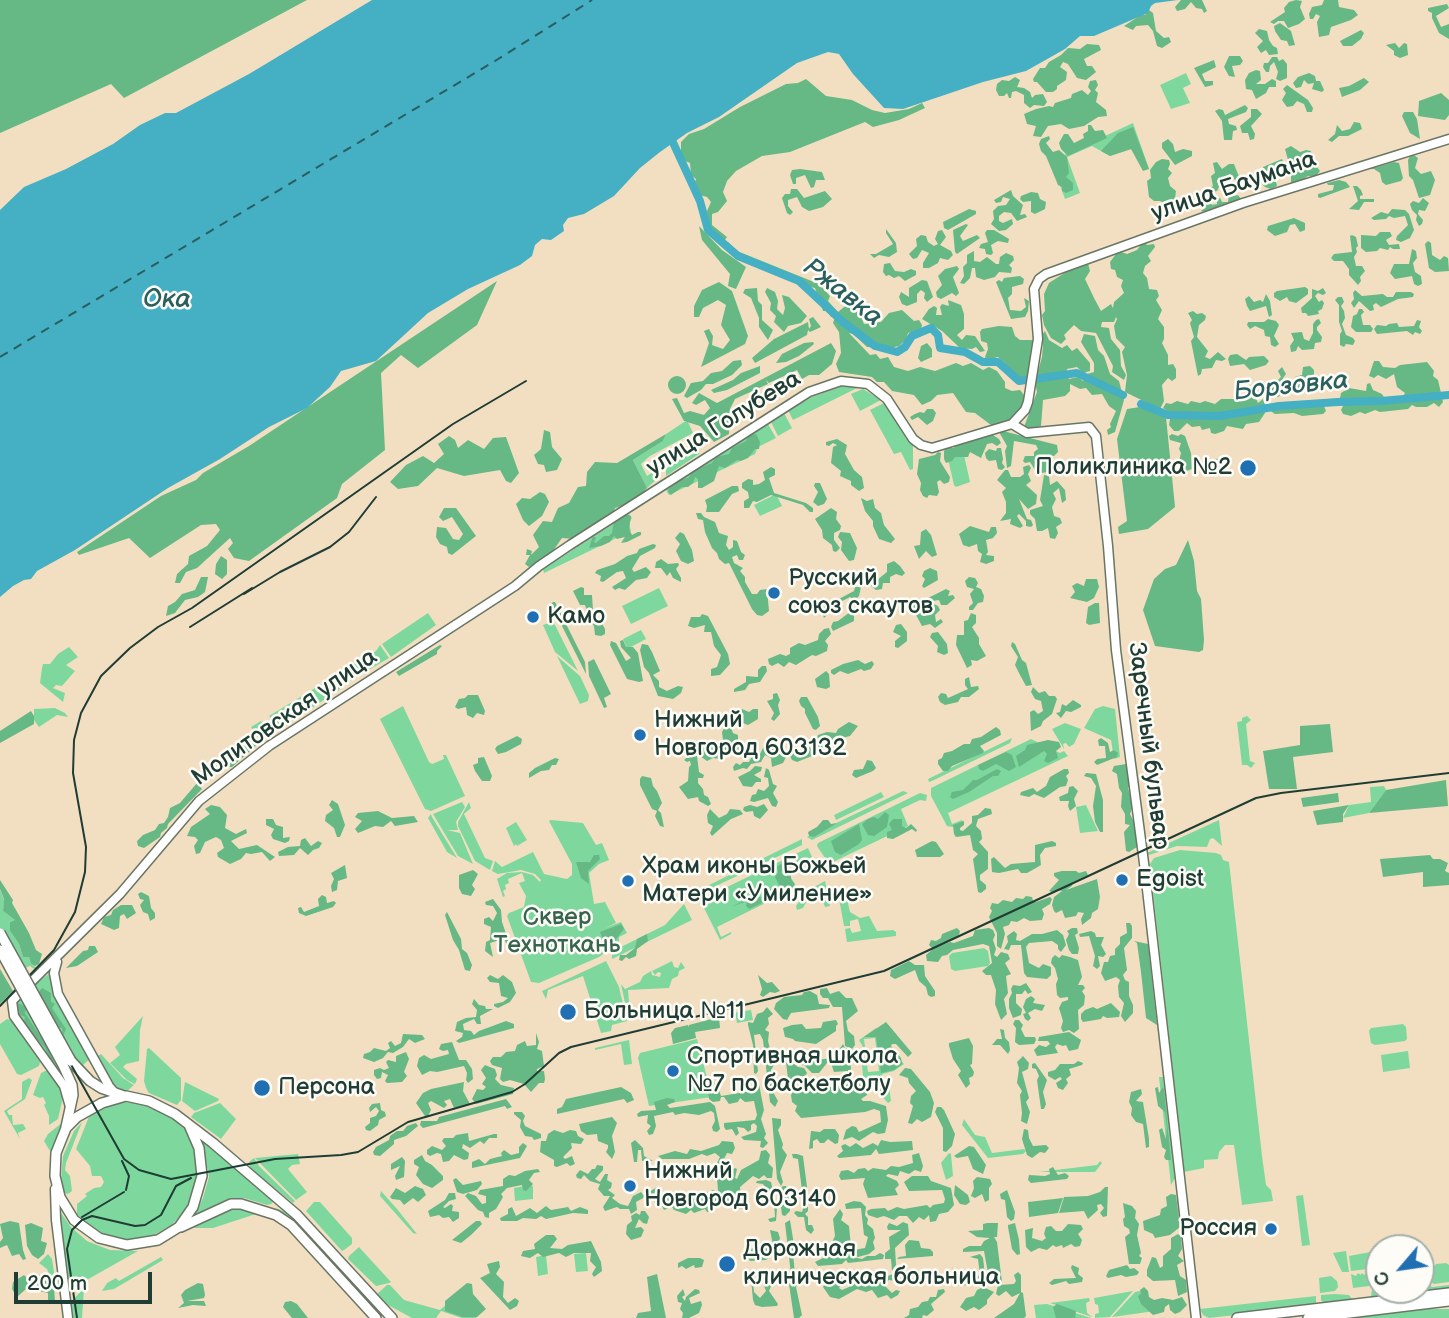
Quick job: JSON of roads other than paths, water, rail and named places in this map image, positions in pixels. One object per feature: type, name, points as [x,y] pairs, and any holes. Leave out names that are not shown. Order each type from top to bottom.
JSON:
[{"type":"main road","points":[[0,933],[67,1063],[73,1095],[66,1128],[56,1153],[55,1176],[60,1197],[74,1220],[84,1229],[107,1241],[127,1245],[146,1243],[231,1204],[241,1203],[284,1219],[376,1318]]},
{"type":"main road","points":[[0,950],[67,1063],[90,1081],[115,1093],[158,1104],[189,1125],[306,1223],[392,1318]]},
{"type":"main road","points":[[66,1128],[77,1117],[95,1106],[126,1096]]},
{"type":"main road","points":[[179,1227],[194,1207],[202,1175],[200,1150],[189,1125]]},
{"type":"main road","points":[[263,1211],[273,1209],[277,1198]]},
{"type":"main road","points":[[1237,1318],[1449,1293]]},
{"type":"main road","points":[[1308,1318],[1449,1301]]},
{"type":"main road","points":[[382,1307],[402,1318]]},
{"type":"street","name":"улица Баумана","points":[[1012,424],[1025,410],[1028,402],[1035,362],[1038,326],[1033,295],[1036,283],[1054,270],[1243,203],[1449,139]]},
{"type":"street","name":"улица Голубева","points":[[531,573],[784,406],[830,383],[854,381],[868,384],[893,407],[913,439],[932,448],[1012,424],[1027,433],[1085,426],[1092,429]]},
{"type":"street","name":"Заречный бульвар","points":[[1092,429],[1096,441],[1117,661],[1144,863],[1196,1318]]},
{"type":"street","name":"Молитовская улица","points":[[71,1110],[64,1086],[12,1011],[12,1001],[16,996],[49,972],[59,956],[120,894],[199,802],[280,738],[531,573]]},
{"type":"street","points":[[49,972],[58,994],[115,1093]]},
{"type":"street","points":[[55,1176],[56,1220],[68,1318]]},
{"type":"water","name":"Ока","points":[[372,0],[1178,0],[1155,3],[1148,13],[1094,36],[1080,36],[1065,49],[1026,71],[983,82],[903,109],[884,108],[839,54],[828,52],[797,63],[719,117],[687,133],[660,152],[640,168],[614,196],[584,214],[568,218],[563,225],[564,231],[551,240],[542,239],[535,245],[532,256],[520,265],[468,289],[428,313],[376,361],[341,371],[330,387],[307,408],[269,427],[168,488],[75,550],[37,571],[31,579],[13,586],[0,597],[0,210],[24,187],[113,144],[140,125],[165,113],[176,113],[249,74]]},
{"type":"waterway","name":"Ржавка","points":[[670,136],[700,201],[708,230],[738,256],[799,281],[843,322],[875,346],[897,352],[905,347],[912,336],[931,328],[938,335],[940,348],[965,352],[983,362],[998,362],[1019,381],[1077,373],[1123,395]]},
{"type":"waterway","name":"Борзовка","points":[[1141,404],[1168,415],[1220,416],[1279,406],[1449,395]]},
{"type":"tram line","points":[[0,938],[124,1159],[139,1170],[171,1179],[275,1159],[358,1152],[408,1122],[512,1092],[525,1084],[559,1053],[571,1047],[884,971],[1256,798],[1449,773]]},
{"type":"tram line","points":[[122,1161],[129,1176],[126,1190]]},
{"type":"tram line","points":[[77,1318],[67,1249],[72,1230],[82,1220],[92,1216],[135,1226],[145,1225],[161,1215],[176,1186],[191,1178]]},
{"type":"tram line","points":[[82,1217],[124,1192]]},
{"type":"railway","points":[[0,1006],[54,950],[75,912],[85,872],[86,847],[73,773],[74,740],[81,713],[101,676],[130,648],[158,627],[192,608],[453,424],[526,381]]},
{"type":"railway","points":[[244,594],[330,547],[349,532],[376,497]]},
{"type":"railway","points":[[190,627],[252,588]]},
{"type":"place","name":"Поликлиника №2","points":[[1248,468]]},
{"type":"place","name":"Русский союз скаутов","points":[[774,593]]},
{"type":"place","name":"Камо","points":[[533,617]]},
{"type":"place","name":"Нижний Новгород 603132","points":[[640,735]]},
{"type":"place","name":"Egoist","points":[[1122,880]]},
{"type":"place","name":"Храм иконы Божьей Матери «Умиление»","points":[[628,881]]},
{"type":"place","name":"Больница №11","points":[[568,1012]]},
{"type":"place","name":"Спортивная школа №7 по баскетболу","points":[[673,1071]]},
{"type":"place","name":"Персона","points":[[262,1088]]},
{"type":"place","name":"Нижний Новгород 603140","points":[[630,1186]]},
{"type":"place","name":"Россия","points":[[1271,1229]]},
{"type":"place","name":"Дорожная клиническая больница","points":[[727,1264]]},
{"type":"park label","name":"Сквер Техноткань","points":[[557,932]]}]
